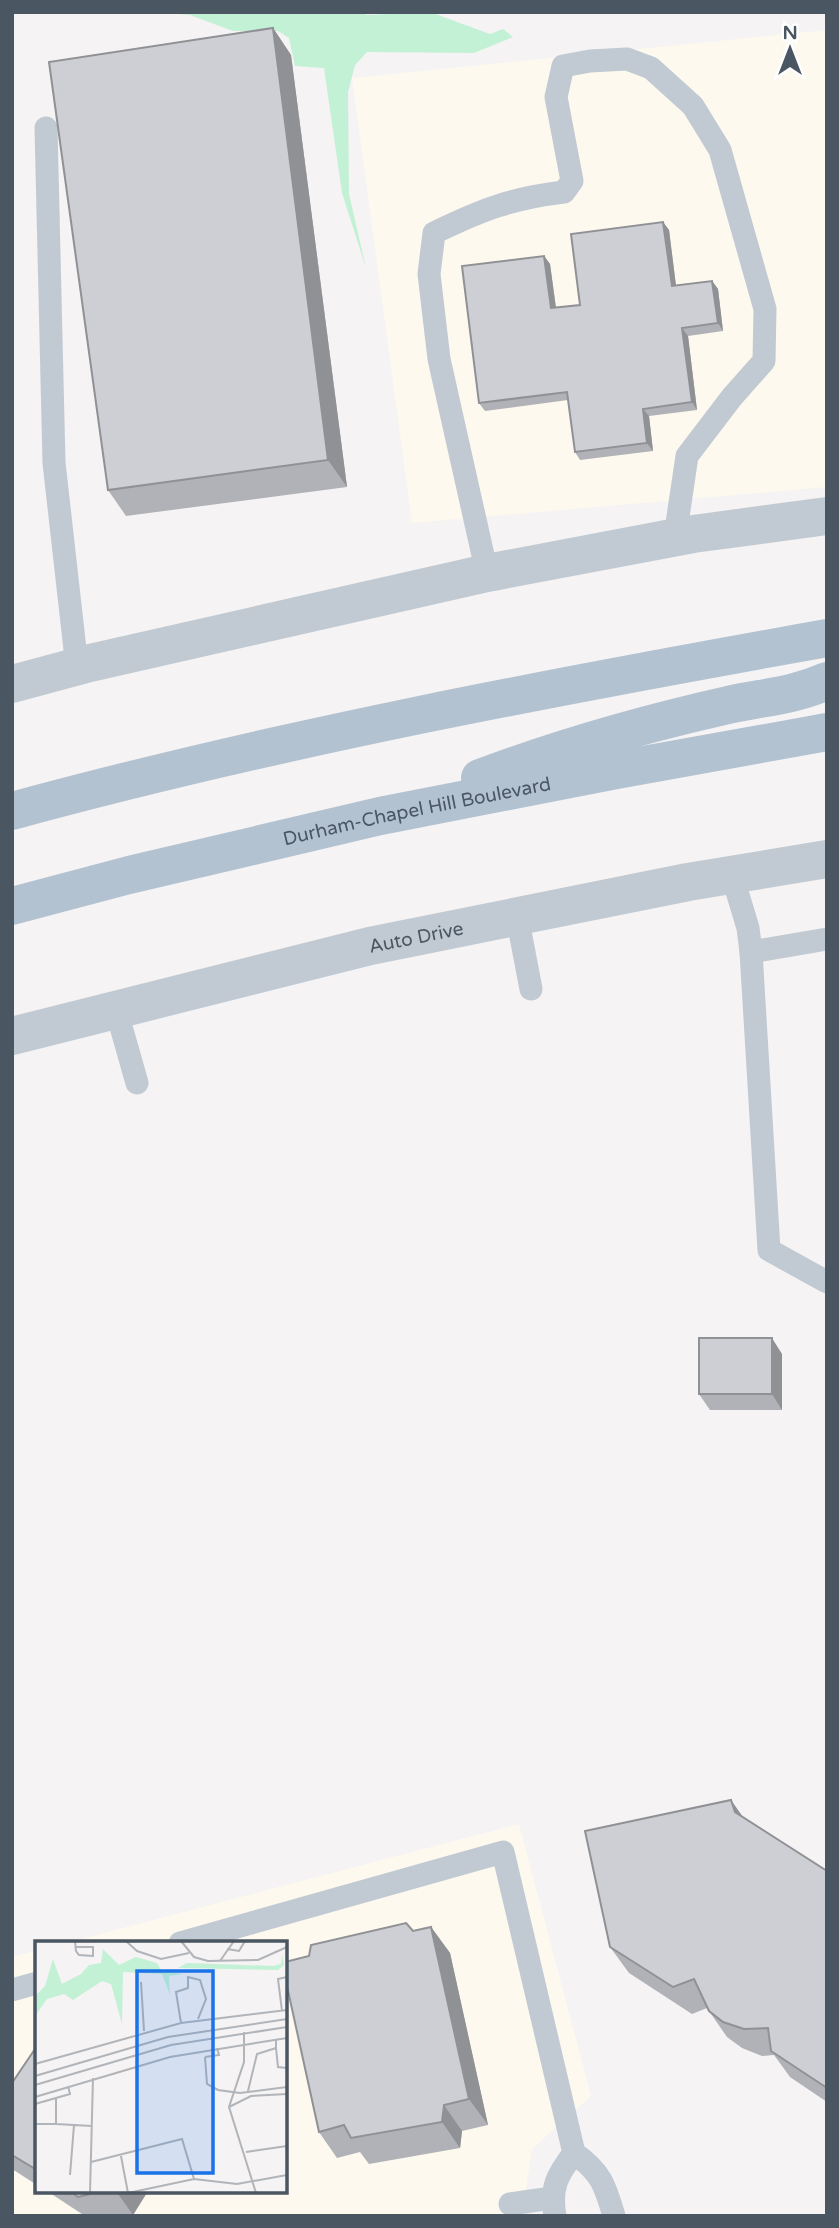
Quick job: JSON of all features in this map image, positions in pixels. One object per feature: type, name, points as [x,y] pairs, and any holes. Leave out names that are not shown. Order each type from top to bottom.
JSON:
[{"type":"main road","points":[[12,811],[350,728],[827,638]]},
{"type":"main road","points":[[380,816],[544,754],[728,705],[803,692],[827,681]]},
{"type":"main road","name":"Durham-Chapel Hill Boulevard","points":[[12,906],[129,875],[380,816],[616,770],[827,733]]},
{"type":"street","points":[[12,684],[487,573],[675,537],[827,516]]},
{"type":"street","name":"Auto Drive","points":[[12,1035],[370,946],[827,859]]},
{"type":"lane","points":[[487,573],[439,359],[429,274],[434,233],[491,207],[525,197],[564,192],[572,181],[556,97],[563,66],[627,59],[651,68],[693,106],[720,150],[765,309],[764,361],[732,397],[687,456],[675,537]]},
{"type":"lane","points":[[46,128],[54,463],[76,667]]},
{"type":"lane","points":[[732,875],[748,928],[751,952],[769,1250],[827,1282]]},
{"type":"lane","points":[[517,916],[531,989]]},
{"type":"lane","points":[[751,952],[827,939]]},
{"type":"lane","points":[[116,1009],[136,1083]]},
{"type":"lane","points":[[187,1941],[503,1852],[574,2153],[592,2166],[604,2183],[614,2216]]},
{"type":"lane","points":[[12,1990],[35,1984]]},
{"type":"lane","points":[[510,2204],[554,2207],[559,2173],[574,2153]]},
{"type":"shaded area","points":[[827,30],[827,487],[412,523],[352,78]]},
{"type":"shaded area","points":[[519,1824],[591,2096],[532,2149],[522,2216],[12,2216],[12,1957],[35,1951],[35,2193],[287,2193],[287,1941],[74,1941]]},
{"type":"green space","points":[[154,12],[361,12],[367,15],[430,12],[490,34],[503,29],[513,37],[474,53],[367,52],[355,65],[348,92],[349,194],[366,268],[342,193],[324,68],[295,66],[289,38],[278,31],[233,31],[190,15]]},
{"type":"building","points":[[273,28],[328,460],[108,490],[49,62]]},
{"type":"building","points":[[663,222],[672,286],[712,281],[718,323],[682,328],[692,402],[643,409],[647,443],[575,452],[567,392],[479,403],[462,266],[544,256],[551,308],[580,305],[571,234]]},
{"type":"building","points":[[699,1338],[772,1338],[772,1394],[699,1394]]},
{"type":"building","points":[[731,1800],[735,1812],[827,1871],[827,2088],[771,2051],[768,2028],[744,2029],[723,2022],[709,2011],[694,1979],[673,1987],[610,1947],[585,1831]]},
{"type":"building","points":[[406,1923],[413,1931],[431,1927],[469,2099],[444,2105],[442,2122],[351,2138],[344,2125],[319,2132],[287,1986],[287,1962],[309,1956],[311,1945]]},
{"type":"building","points":[[35,2049],[35,2169],[12,2155],[12,2083]]},
{"type":"building","points":[[73,2193],[95,2193],[78,2197]]}]
